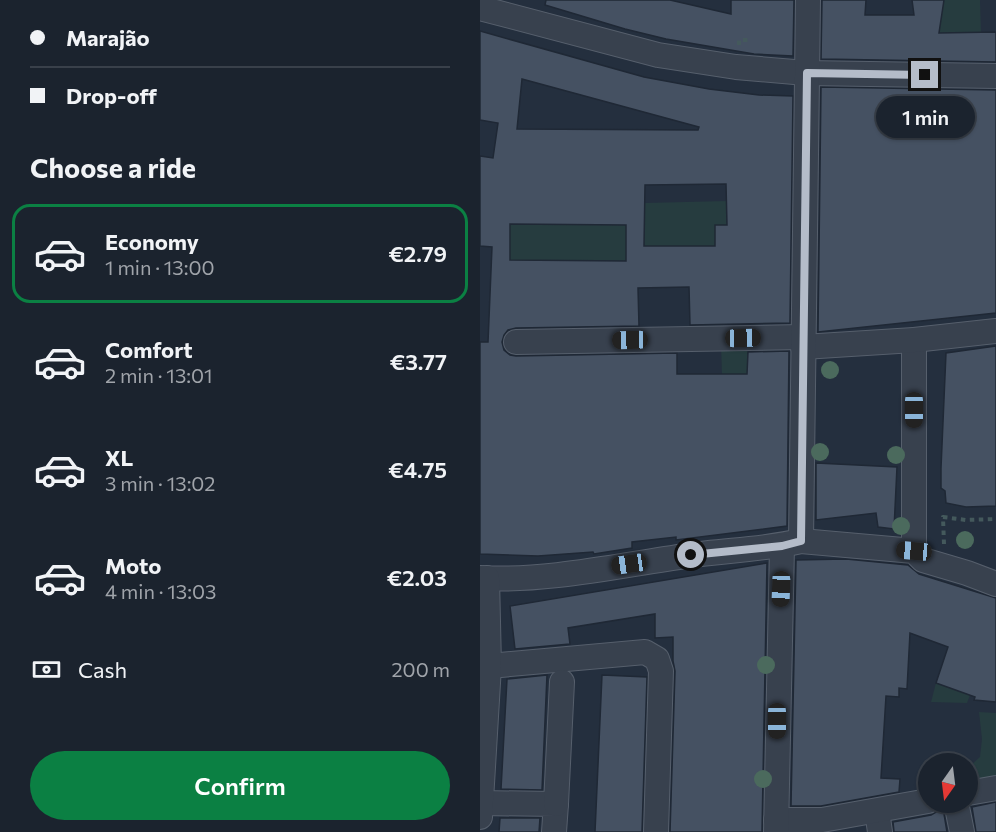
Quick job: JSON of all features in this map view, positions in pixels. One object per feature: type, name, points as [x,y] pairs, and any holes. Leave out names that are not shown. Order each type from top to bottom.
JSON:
[{"type":"street","points":[[808,0],[803,342],[776,826],[822,820],[875,822],[918,805]]},
{"type":"street","points":[[480,8],[658,56],[736,67],[807,73],[996,76]]},
{"type":"street","points":[[516,342],[914,340],[996,331]]},
{"type":"street","points":[[914,340],[914,551],[922,560],[996,584]]},
{"type":"street","points":[[556,804],[480,810],[489,666],[483,578],[546,576],[792,543],[914,551]]},
{"type":"street","points":[[489,666],[645,652],[657,659],[661,670],[656,832]]},
{"type":"street","points":[[554,832],[562,682]]},
{"type":"street","points":[[978,791],[996,788]]},
{"type":"street","points":[[958,813],[962,832]]},
{"type":"path","points":[[738,46],[739,40],[752,40]]},
{"type":"path","points":[[944,546],[944,517],[966,520],[996,519]]},
{"type":"green space","points":[[944,0],[980,0],[981,33],[930,33]]},
{"type":"green space","points":[[726,201],[727,225],[715,225],[715,246],[626,246],[626,261],[510,260],[510,224],[644,225],[645,203]]},
{"type":"green space","points":[[748,342],[747,395],[722,375],[721,344]]},
{"type":"green space","points":[[936,683],[970,695],[967,703],[931,702]]},
{"type":"green space","points":[[979,712],[996,713],[996,782],[978,786],[978,759],[982,739]]},
{"type":"building","points":[[546,0],[670,0],[731,14],[731,0],[794,0],[793,56],[754,54],[666,39],[545,5]]},
{"type":"building","points":[[822,0],[866,0],[865,15],[914,15],[912,0],[944,0],[939,33],[996,32],[996,62],[821,59]]},
{"type":"building","points":[[480,31],[644,77],[709,89],[759,95],[793,96],[790,323],[690,325],[689,287],[638,288],[639,326],[516,328],[508,330],[502,342],[504,350],[516,356],[677,353],[677,374],[747,374],[748,352],[789,351],[787,526],[676,540],[676,537],[632,542],[632,548],[594,554],[593,552],[538,556],[480,554],[480,342],[488,342],[492,247],[480,246],[480,156],[493,158],[498,123],[480,120]],"holes":[[[522,79],[699,127],[698,130],[517,129]],[[726,184],[727,225],[715,225],[715,246],[644,246],[645,185]],[[510,224],[626,225],[626,261],[510,260]]]},
{"type":"building","points":[[821,87],[996,90],[996,313],[818,332]]},
{"type":"building","points":[[996,346],[996,506],[966,507],[946,503],[945,491],[941,488],[941,468],[946,353]]},
{"type":"building","points":[[816,463],[897,467],[894,529],[878,527],[876,513],[816,520]]},
{"type":"building","points":[[846,559],[908,565],[919,574],[996,598],[996,702],[974,700],[975,697],[936,683],[948,647],[910,633],[907,689],[899,688],[899,697],[886,696],[881,778],[900,779],[899,792],[821,806],[791,806],[796,560]]},
{"type":"building","points":[[767,563],[762,832],[670,832],[675,671],[673,637],[655,638],[655,614],[568,628],[570,644],[515,649],[510,606]]},
{"type":"building","points":[[547,675],[542,790],[501,789],[507,679]]},
{"type":"building","points":[[602,675],[647,677],[642,832],[595,832]]},
{"type":"building","points":[[996,802],[996,832],[976,832],[973,813],[978,813],[978,806]]},
{"type":"building","points":[[944,813],[947,832],[894,832],[893,822]]},
{"type":"building","points":[[500,818],[540,818],[539,832],[499,832]]},
{"type":"route","points":[[691,555],[782,546],[801,541],[807,73],[925,75]]}]
